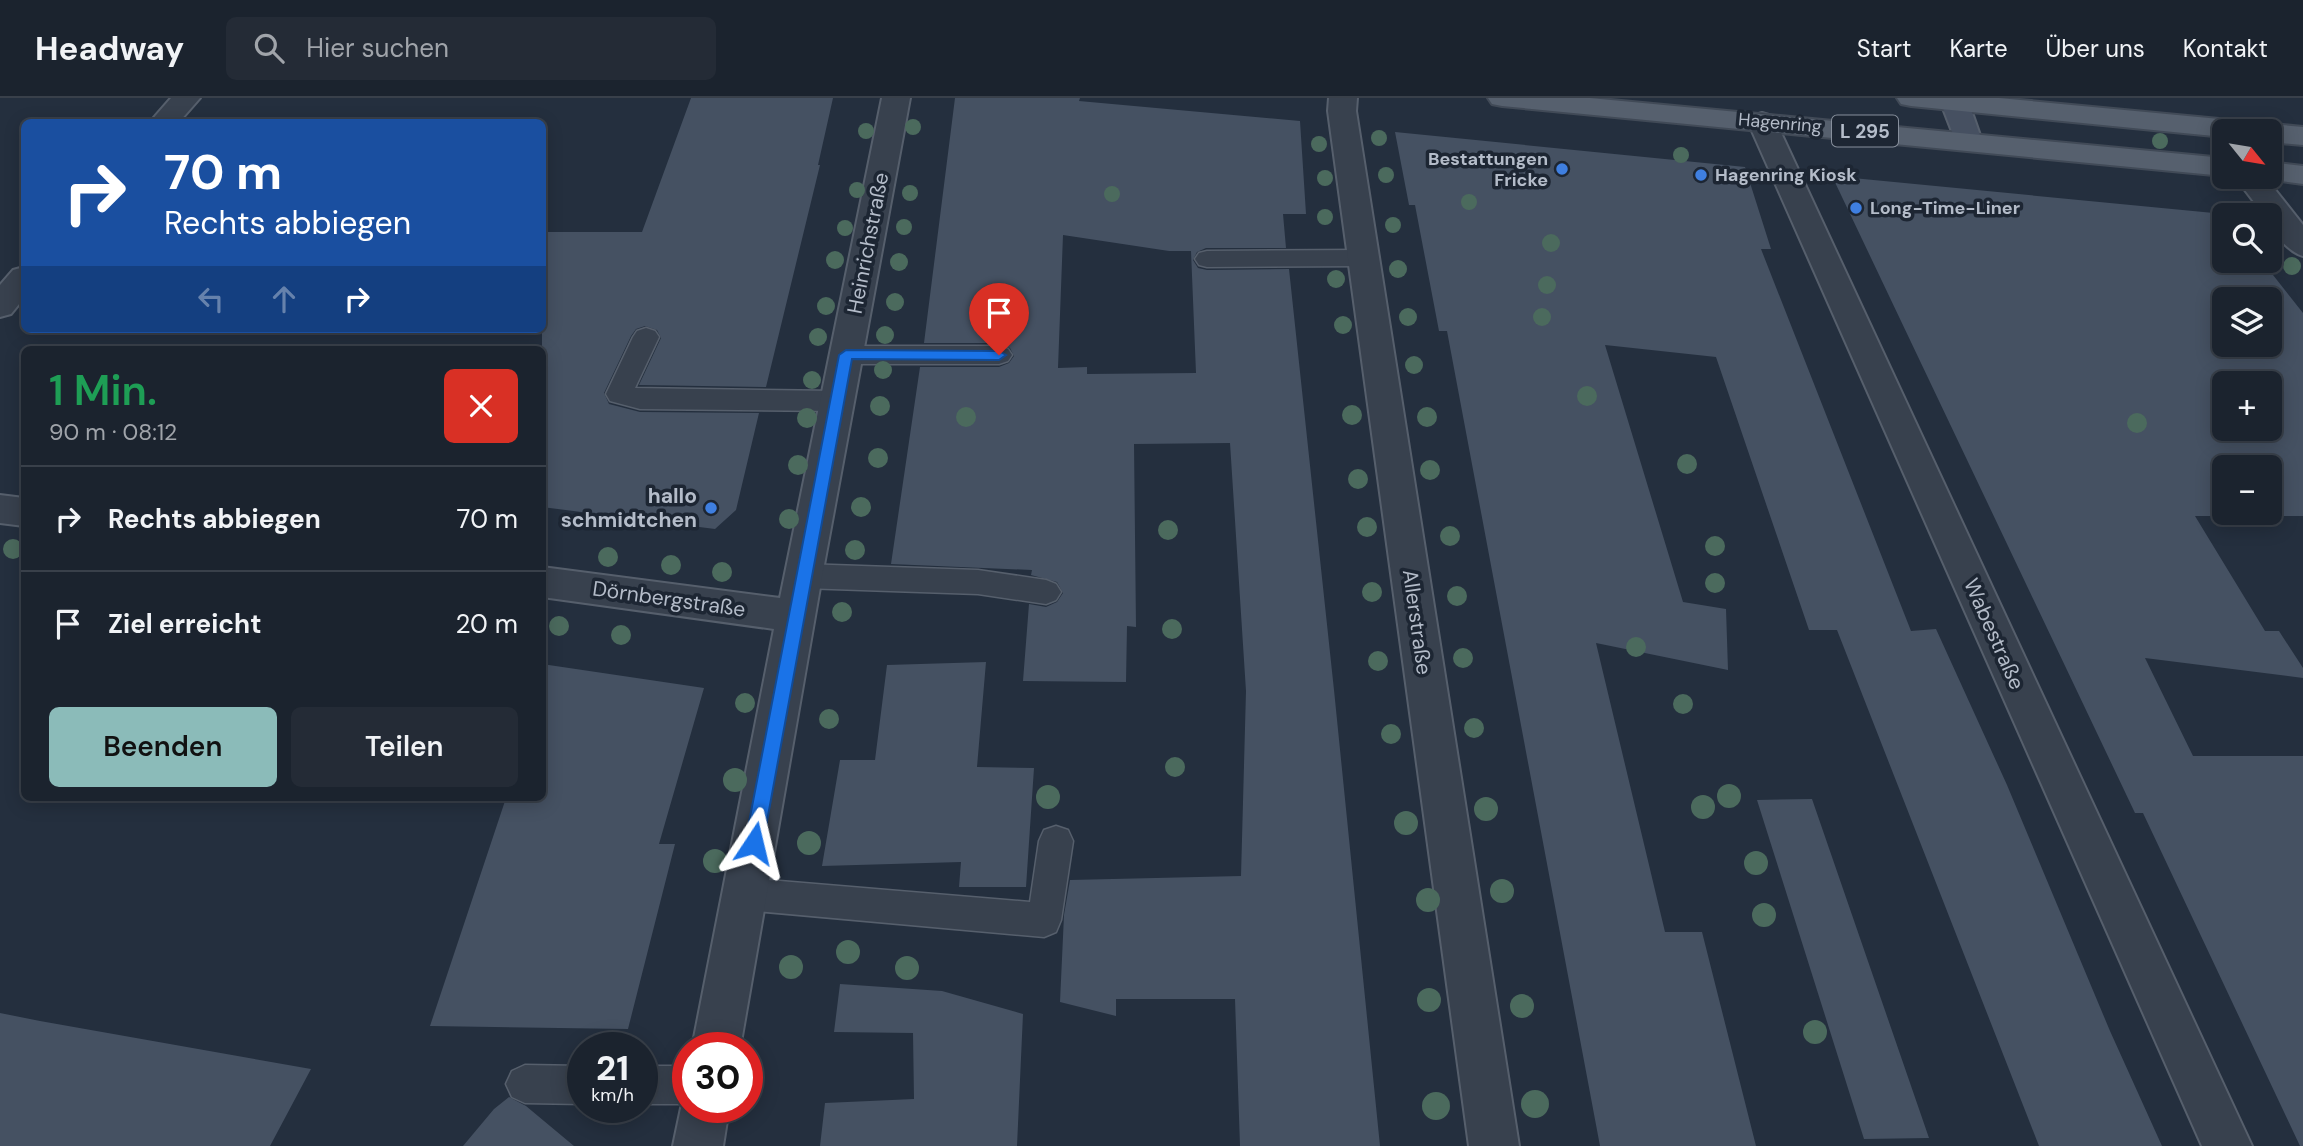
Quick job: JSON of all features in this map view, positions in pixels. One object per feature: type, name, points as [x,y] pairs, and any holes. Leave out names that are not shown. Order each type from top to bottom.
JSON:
[{"type":"main road","name":"Hagenring","points":[[1502,98],[2212,166]]},
{"type":"main road","name":"L 295","points":[[1911,98],[2212,127]]},
{"type":"main road","points":[[1954,100],[1968,141]]},
{"type":"main road","points":[[2282,134],[2303,136]]},
{"type":"main road","points":[[2282,172],[2303,175]]},
{"type":"street","points":[[167,119],[186,98]]},
{"type":"street","name":"Heinrichstraße","points":[[719,1032],[803,576],[896,98]]},
{"type":"street","name":"Allerstraße","points":[[1343,98],[1342,111],[1494,1146]]},
{"type":"street","name":"Wabestraße","points":[[1762,122],[2227,1146]]},
{"type":"street","points":[[2259,189],[2303,246]]},
{"type":"street","points":[[0,306],[21,282]]},
{"type":"street","points":[[0,509],[21,512]]},
{"type":"street","name":"Dörnbergstraße","points":[[546,583],[796,616]]},
{"type":"street","points":[[698,1146],[702,1123]]},
{"type":"lane","points":[[1211,251],[1362,249]]},
{"type":"lane","points":[[646,337],[619,394],[640,399],[837,401]]},
{"type":"lane","points":[[846,355],[999,355]]},
{"type":"lane","points":[[803,576],[978,582],[1046,592]]},
{"type":"lane","points":[[744,894],[1044,920],[1056,841]]},
{"type":"lane","points":[[525,1084],[567,1085]]},
{"type":"building","points":[[691,98],[833,98],[820,165],[766,387],[639,385],[661,338],[657,330],[645,326],[636,329],[631,336],[604,393],[609,404],[640,412],[759,413],[736,510],[715,529],[546,508],[546,346],[542,346],[542,333],[546,333],[546,232],[642,232]]},
{"type":"building","points":[[955,98],[1080,98],[1079,101],[1300,121],[1306,214],[1283,214],[1286,248],[1206,248],[1197,252],[1193,260],[1198,268],[1207,270],[1289,269],[1380,1146],[1240,1146],[1235,999],[1116,999],[1116,1016],[1060,1002],[1064,915],[1070,880],[1241,876],[1246,691],[1230,443],[1134,444],[1136,627],[1127,626],[1126,682],[1023,681],[1029,604],[1046,607],[1057,602],[1063,593],[1057,582],[1031,575],[1032,570],[891,564],[920,367],[999,367],[1009,363],[1014,356],[1010,348],[999,343],[924,343]],"holes":[[[1063,235],[1169,251],[1191,251],[1196,373],[1087,374],[1087,367],[1058,368]]]},
{"type":"building","points":[[1395,132],[1745,167],[1771,249],[1761,249],[1911,631],[1936,629],[2007,785],[2110,1031],[2162,1146],[2039,1146],[1837,630],[1809,630],[1716,357],[1605,345],[1683,602],[1726,609],[1728,670],[1596,643],[1665,932],[1702,932],[1756,1146],[1600,1146],[1447,331],[1439,331],[1415,205],[1409,205]]},
{"type":"building","points":[[1832,176],[2212,213],[2212,273],[2271,273],[2303,313],[2303,516],[2282,516],[2282,455],[2212,455],[2212,516],[2195,516],[2265,631],[2279,631],[2303,668],[2303,678],[2145,658],[2193,756],[2303,756],[2303,1146],[2300,1146],[2143,813],[2135,813]]},
{"type":"building","points":[[986,662],[977,767],[1034,768],[1026,887],[959,887],[961,862],[822,866],[840,760],[875,760],[887,665]]},
{"type":"building","points":[[546,665],[704,688],[659,844],[675,844],[628,1029],[430,1026],[505,801],[546,801]]},
{"type":"building","points":[[1812,799],[1929,1138],[1864,1139],[1757,800]]},
{"type":"building","points":[[840,984],[942,991],[1023,1014],[1017,1146],[820,1146],[825,1103],[914,1099],[913,1033],[834,1032]]},
{"type":"building","points":[[0,1013],[311,1069],[270,1146],[0,1146]]},
{"type":"building","points":[[509,1097],[526,1106],[574,1146],[463,1146],[494,1109]]},
{"type":"place","name":"Bestattungen Fricke","points":[[1562,169]]},
{"type":"place","name":"Hagenring Kiosk","points":[[1701,175]]},
{"type":"place","name":"Long-Time-Liner","points":[[1856,208]]},
{"type":"place","name":"hallo schmidtchen","points":[[711,508]]},
{"type":"route","points":[[754,843],[846,355],[999,355]]}]
